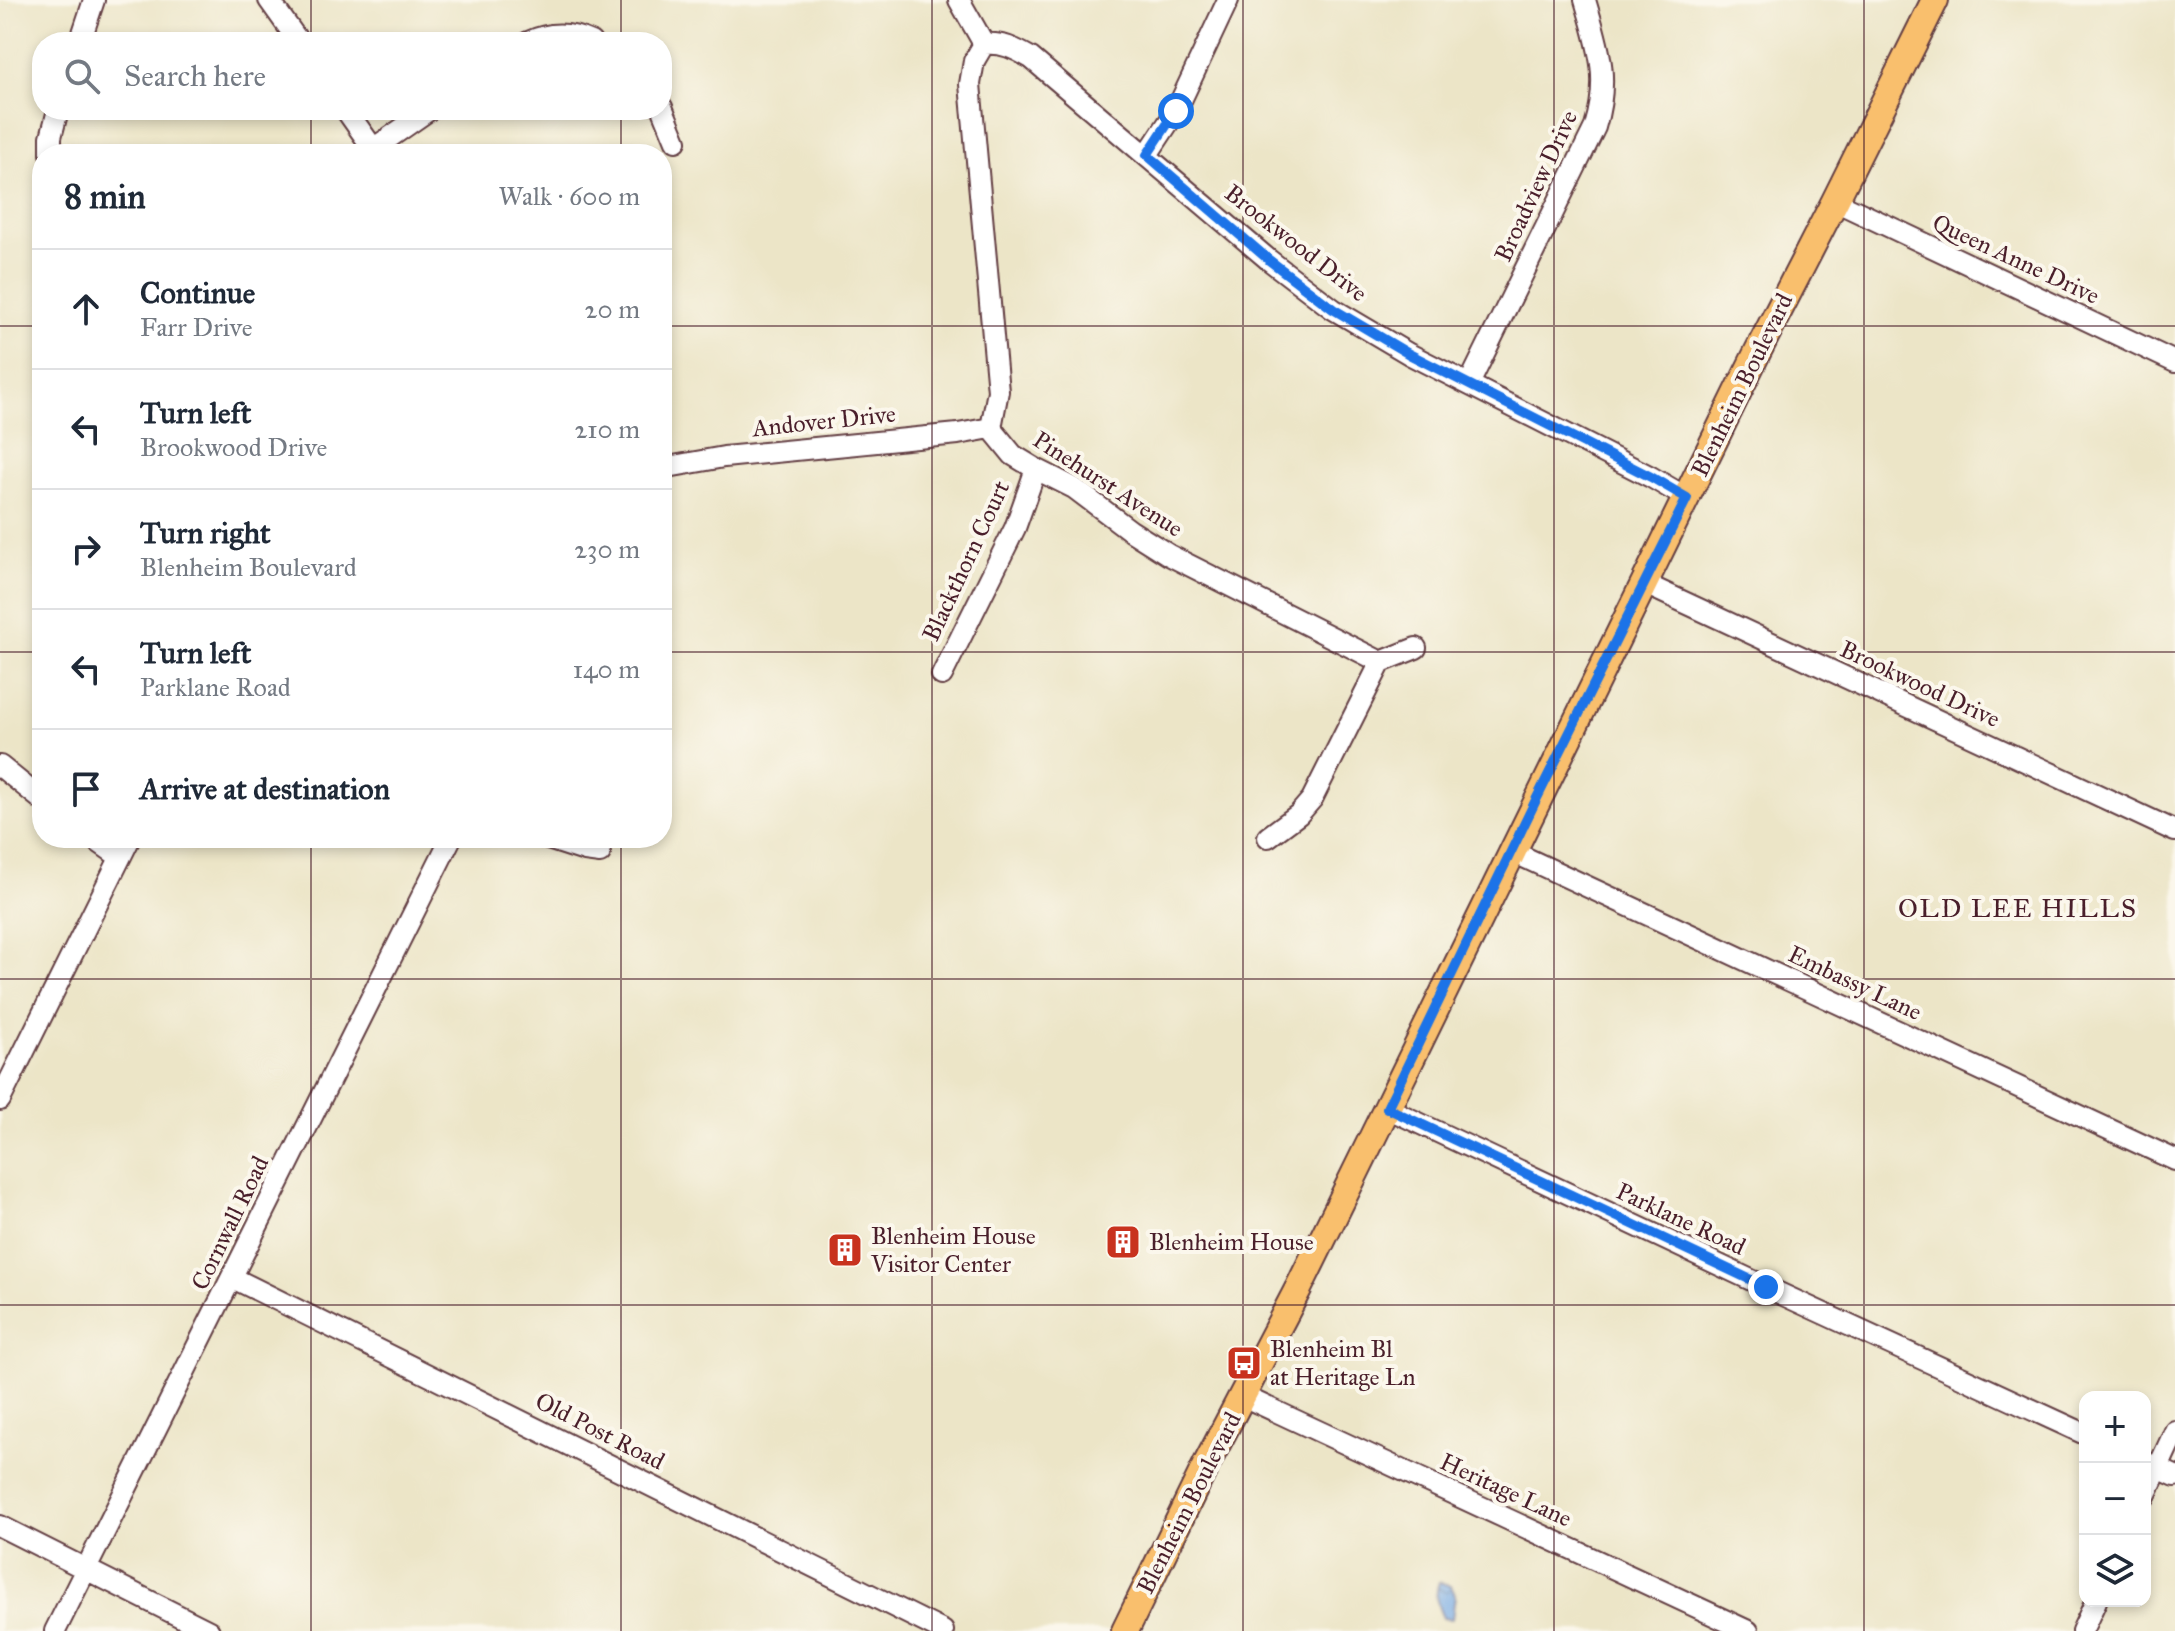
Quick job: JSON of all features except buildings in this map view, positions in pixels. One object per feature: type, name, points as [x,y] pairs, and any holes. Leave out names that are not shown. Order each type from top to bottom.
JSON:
[{"type":"main road","name":"Blenheim Boulevard","points":[[1125,1631],[1387,1108],[1758,351],[1935,0]]},
{"type":"street","points":[[83,32],[94,0]]},
{"type":"street","points":[[269,0],[292,32]]},
{"type":"street","points":[[959,0],[984,44],[974,61],[970,84],[998,391],[991,428]]},
{"type":"street","points":[[1147,155],[1176,111],[1228,0]]},
{"type":"street","name":"Broadview Drive","points":[[1469,384],[1595,127],[1602,98],[1602,61],[1585,0]]},
{"type":"street","name":"Brookwood Drive","points":[[984,44],[997,42],[1031,58],[1269,260],[1333,309],[1409,354],[1687,498]]},
{"type":"street","points":[[51,144],[55,120]]},
{"type":"street","points":[[353,120],[369,144]]},
{"type":"street","points":[[385,144],[416,120]]},
{"type":"street","points":[[667,120],[676,141]]},
{"type":"street","name":"Queen Anne Drive","points":[[1835,201],[2175,362]]},
{"type":"street","name":"Andover Drive","points":[[672,466],[724,457],[958,434],[991,428]]},
{"type":"street","name":"Pinehurst Avenue","points":[[991,428],[1013,455],[1074,488],[1169,555],[1381,662]]},
{"type":"street","name":"Blackthorn Court","points":[[942,675],[1015,528],[1036,469]]},
{"type":"street","name":"Brookwood Drive","points":[[1643,583],[2175,831]]},
{"type":"street","points":[[1268,837],[1299,814],[1312,799],[1381,662],[1416,648]]},
{"type":"street","points":[[0,766],[32,792]]},
{"type":"street","points":[[107,848],[120,857]]},
{"type":"street","points":[[0,1100],[125,848]]},
{"type":"street","name":"Cornwall Road","points":[[55,1631],[446,848]]},
{"type":"street","points":[[576,848],[600,853]]},
{"type":"street","name":"Embassy Lane","points":[[1513,852],[2175,1160]]},
{"type":"street","name":"Parklane Road","points":[[1387,1108],[2079,1431]]},
{"type":"street","name":"Old Post Road","points":[[233,1278],[903,1622],[943,1631]]},
{"type":"street","name":"Heritage Lane","points":[[1243,1396],[1748,1631]]},
{"type":"street","points":[[2159,1468],[2175,1431]]},
{"type":"street","points":[[0,1526],[209,1631]]},
{"type":"street","points":[[2082,1631],[2093,1607]]},
{"type":"water","points":[[1439,1582],[1451,1586],[1455,1595],[1452,1619],[1443,1618],[1439,1609],[1436,1596]]},
{"type":"place","name":"Blenheim House","points":[[1123,1242]]},
{"type":"place","name":"Blenheim House Visitor Center","points":[[845,1250]]},
{"type":"place","name":"Blenheim Bl at Heritage Ln","points":[[1244,1363]]},
{"type":"district","name":"OLD LEE HILLS","points":[[2018,908]]},
{"type":"route","points":[[1176,111],[1147,155],[1269,260],[1333,309],[1409,354],[1687,498],[1387,1108],[1766,1287]]}]
